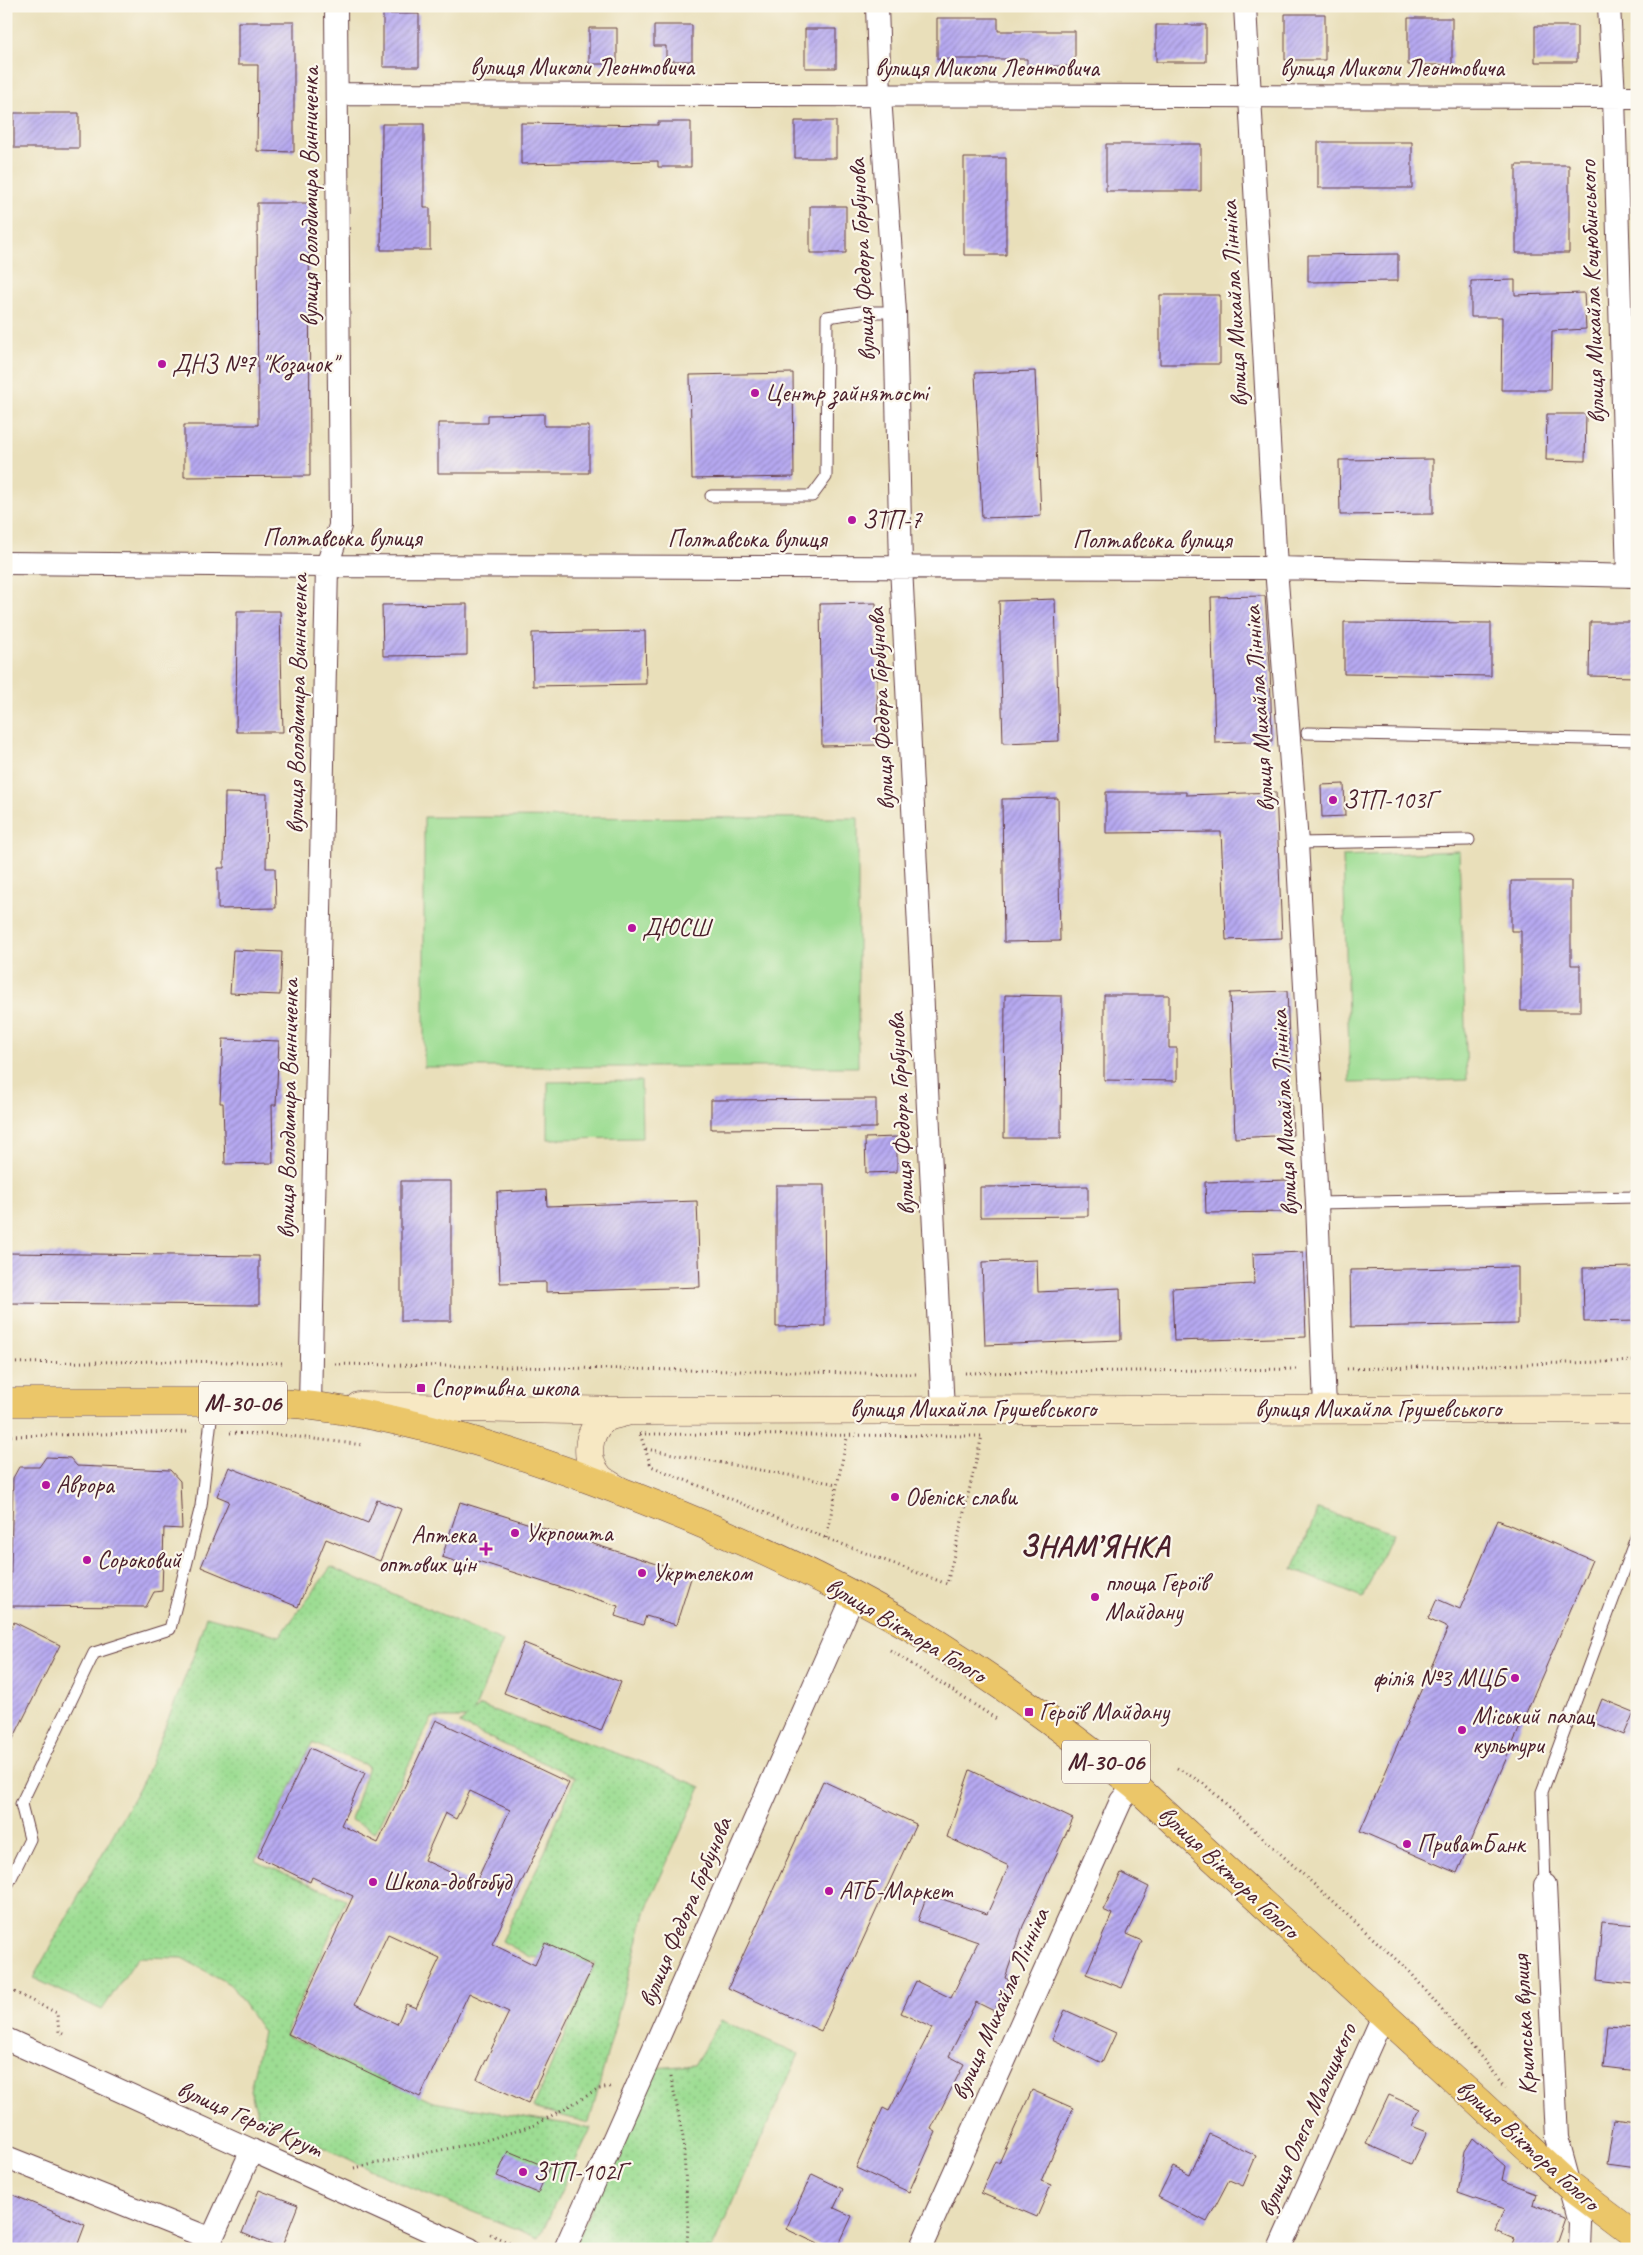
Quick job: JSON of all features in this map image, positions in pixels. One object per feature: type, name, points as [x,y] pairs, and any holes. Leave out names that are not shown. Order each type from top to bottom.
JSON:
[{"type":"main road","name":"вулиця Михайла Грушевського","points":[[6,1402],[213,1402],[635,1422],[943,1410],[1325,1408],[1637,1410]]},
{"type":"main road","name":"вулиця Михайла Грушевського","points":[[310,1406],[424,1426],[475,1440]]},
{"type":"main road","points":[[620,1491],[600,1477],[590,1460],[589,1445],[592,1430],[605,1418],[635,1422]]},
{"type":"main road","name":"вулиця Віктора Голого","points":[[475,1440],[620,1491],[738,1540],[854,1595],[968,1664],[1088,1748],[1134,1785],[1571,2187],[1637,2237]]},
{"type":"street","name":"вулиця Володимира Винниченка","points":[[310,1406],[326,566],[340,526],[336,6]]},
{"type":"street","name":"вулиця Федора Горбунова","points":[[877,6],[880,96],[895,312],[901,566],[943,1410]]},
{"type":"street","name":"вулиця Михайла Лінніка","points":[[1245,6],[1276,568],[1297,843],[1317,1203],[1325,1408]]},
{"type":"street","name":"вулиця Михайла Коцюбинського","points":[[1608,6],[1614,97],[1632,576]]},
{"type":"street","name":"вулиця Миколи Леонтовича","points":[[337,94],[880,96],[1250,94],[1637,97]]},
{"type":"street","name":"Полтавська вулиця","points":[[6,563],[326,566],[1276,568],[1632,576]]},
{"type":"street","name":"вулиця Федора Горбунова","points":[[565,2249],[662,2035],[699,1945],[854,1595]]},
{"type":"street","name":"вулиця Михайла Лінніка","points":[[920,2249],[1117,1810],[1134,1785]]},
{"type":"street","name":"Кримська вулиця","points":[[1545,1885],[1557,2138],[1580,2222],[1579,2249]]},
{"type":"street","name":"вулиця Олега Малицького","points":[[1279,2249],[1384,2014]]},
{"type":"street","name":"вулиця Героїв Крут","points":[[6,2039],[470,2249]]},
{"type":"street","points":[[6,2157],[209,2244],[252,2150]]},
{"type":"lane","points":[[710,496],[812,496],[826,477],[827,317],[861,312],[895,312]]},
{"type":"lane","points":[[1307,733],[1637,740]]},
{"type":"lane","points":[[1297,843],[1469,840]]},
{"type":"lane","points":[[1317,1203],[1637,1197]]},
{"type":"lane","points":[[6,1888],[30,1839],[21,1804],[94,1653],[170,1629],[201,1506],[211,1433],[213,1402]]},
{"type":"lane","points":[[1545,1885],[1542,1792],[1637,1535]]},
{"type":"path","points":[[6,1363],[178,1361],[942,1373],[1324,1369],[1637,1361]]},
{"type":"path","points":[[635,1422],[651,1466],[826,1538],[947,1584],[982,1436]]},
{"type":"path","points":[[6,1436],[211,1433],[282,1434],[372,1446]]},
{"type":"path","points":[[826,1538],[848,1434]]},
{"type":"path","points":[[645,1449],[837,1484]]},
{"type":"path","points":[[884,1646],[998,1721]]},
{"type":"path","points":[[1178,1768],[1203,1783],[1411,1973],[1510,2092]]},
{"type":"path","points":[[662,2035],[683,2137],[688,2220],[686,2249]]},
{"type":"path","points":[[351,2169],[480,2142],[534,2125],[599,2089],[641,2082]]},
{"type":"green space","points":[[424,817],[858,818],[858,1067],[424,1067]]},
{"type":"green space","points":[[1459,851],[1467,1080],[1350,1083],[1343,856]]},
{"type":"green space","points":[[641,1081],[642,1138],[548,1139],[548,1082]]},
{"type":"green space","points":[[1318,1509],[1392,1533],[1363,1598],[1293,1570]]},
{"type":"green space","points":[[331,1567],[503,1641],[474,1711],[481,1706],[642,1762],[701,1787],[646,1909],[589,2123],[533,2108],[595,1963],[530,1957],[502,1941],[545,1851],[575,1777],[459,1724],[466,1718],[432,1718],[375,1832],[351,1820],[368,1766],[312,1743],[255,1861],[346,1899],[285,2035],[433,2102],[591,2128],[539,2238],[397,2182],[258,2116],[250,2090],[263,2032],[231,1985],[182,1958],[138,1957],[102,2010],[33,1978],[145,1777],[195,1652],[206,1616],[280,1636]]},
{"type":"green space","points":[[721,2020],[799,2054],[712,2249],[573,2249],[654,2068],[694,2065]]},
{"type":"building","points":[[383,14],[419,14],[419,67],[383,67]]},
{"type":"building","points":[[1285,14],[1325,14],[1325,60],[1285,60]]},
{"type":"building","points":[[937,18],[998,18],[998,31],[1075,31],[1075,66],[1027,66],[1027,59],[937,59]]},
{"type":"building","points":[[1408,18],[1452,18],[1452,65],[1408,65]]},
{"type":"building","points":[[238,22],[294,22],[294,152],[257,151],[258,65],[238,65]]},
{"type":"building","points":[[654,25],[692,25],[692,61],[666,61],[666,46],[654,46]]},
{"type":"building","points":[[1156,25],[1206,25],[1206,62],[1156,62]]},
{"type":"building","points":[[1535,26],[1577,26],[1577,62],[1535,62]]},
{"type":"building","points":[[589,28],[617,28],[617,64],[589,64]]},
{"type":"building","points":[[805,29],[836,29],[836,68],[805,68]]},
{"type":"building","points":[[14,113],[79,113],[79,148],[14,148]]},
{"type":"building","points":[[795,121],[836,121],[836,158],[795,158]]},
{"type":"building","points":[[658,122],[691,122],[691,167],[658,167],[658,161],[521,164],[521,123],[658,125]]},
{"type":"building","points":[[382,124],[424,124],[424,208],[430,208],[430,250],[381,250]]},
{"type":"building","points":[[1318,142],[1412,142],[1412,188],[1318,188]]},
{"type":"building","points":[[1106,144],[1201,144],[1201,191],[1106,191]]},
{"type":"building","points":[[964,158],[1006,158],[1006,255],[964,255]]},
{"type":"building","points":[[1516,165],[1569,165],[1569,253],[1516,253]]},
{"type":"building","points":[[257,203],[309,203],[310,476],[184,477],[184,425],[258,425]]},
{"type":"building","points":[[810,206],[846,206],[846,253],[810,253]]},
{"type":"building","points":[[1398,254],[1398,281],[1308,282],[1308,255]]},
{"type":"building","points":[[1515,280],[1515,295],[1584,293],[1586,329],[1552,331],[1551,390],[1501,390],[1502,317],[1471,317],[1471,281]]},
{"type":"building","points":[[1160,295],[1220,295],[1220,364],[1160,364]]},
{"type":"building","points":[[1035,371],[1041,516],[982,518],[975,373]]},
{"type":"building","points":[[793,373],[794,477],[692,479],[690,375]]},
{"type":"building","points":[[544,414],[544,426],[589,426],[589,473],[438,473],[438,423],[488,423],[488,415]]},
{"type":"building","points":[[1547,414],[1586,414],[1585,461],[1546,460]]},
{"type":"building","points":[[1433,459],[1433,514],[1340,515],[1339,460]]},
{"type":"building","points":[[1265,596],[1270,666],[1272,741],[1215,743],[1211,597]]},
{"type":"building","points":[[1055,599],[1059,741],[1003,743],[999,601]]},
{"type":"building","points":[[876,603],[878,745],[822,746],[820,604]]},
{"type":"building","points":[[467,604],[467,655],[383,656],[382,605]]},
{"type":"building","points":[[237,611],[280,611],[283,732],[236,732]]},
{"type":"building","points":[[1344,622],[1491,623],[1491,676],[1344,674]]},
{"type":"building","points":[[1590,622],[1637,622],[1637,677],[1589,676]]},
{"type":"building","points":[[645,631],[646,684],[533,686],[532,633]]},
{"type":"building","name":"ЗТП-103Г","points":[[1344,784],[1345,816],[1322,817],[1321,785]]},
{"type":"building","points":[[1106,792],[1186,792],[1186,795],[1276,792],[1282,938],[1226,940],[1221,832],[1106,833]]},
{"type":"building","points":[[225,793],[267,794],[266,868],[275,868],[276,908],[218,909],[218,868],[224,868]]},
{"type":"building","points":[[1058,798],[1060,941],[1004,942],[1002,799]]},
{"type":"building","points":[[1511,881],[1571,881],[1571,965],[1580,965],[1580,1011],[1521,1011],[1521,931],[1511,931]]},
{"type":"building","points":[[233,950],[282,952],[280,995],[230,993]]},
{"type":"building","points":[[1287,991],[1293,1135],[1235,1138],[1230,993]]},
{"type":"building","points":[[1005,995],[1062,996],[1061,1138],[1004,1138]]},
{"type":"building","points":[[1104,995],[1169,995],[1169,1048],[1177,1048],[1177,1081],[1104,1080]]},
{"type":"building","points":[[223,1039],[279,1041],[276,1105],[272,1105],[273,1163],[225,1164],[223,1103],[220,1103]]},
{"type":"building","points":[[876,1099],[876,1128],[711,1129],[711,1100]]},
{"type":"building","points":[[897,1137],[897,1172],[866,1173],[865,1138]]},
{"type":"building","points":[[1290,1180],[1291,1212],[1206,1213],[1205,1182]]},
{"type":"building","points":[[401,1181],[451,1181],[451,1321],[401,1321]]},
{"type":"building","points":[[776,1185],[824,1185],[825,1326],[776,1327]]},
{"type":"building","points":[[1088,1186],[1088,1216],[980,1217],[980,1187]]},
{"type":"building","points":[[546,1190],[547,1206],[697,1201],[700,1287],[546,1292],[546,1282],[500,1283],[497,1192]]},
{"type":"building","points":[[1303,1252],[1306,1337],[1174,1341],[1172,1288],[1254,1284],[1253,1254]]},
{"type":"building","points":[[6,1253],[259,1256],[259,1305],[6,1303]]},
{"type":"building","points":[[1037,1260],[1038,1292],[1120,1288],[1121,1340],[985,1345],[982,1262]]},
{"type":"building","points":[[1518,1267],[1518,1324],[1351,1327],[1350,1270]]},
{"type":"building","points":[[1637,1267],[1637,1321],[1584,1322],[1583,1268]]},
{"type":"building","name":"Сороковий","points":[[46,1457],[70,1458],[77,1466],[170,1470],[180,1481],[182,1529],[164,1528],[162,1591],[154,1592],[146,1607],[10,1606],[13,1478],[19,1467],[39,1467]]},
{"type":"building","points":[[229,1467],[368,1523],[377,1500],[401,1509],[380,1561],[326,1539],[298,1607],[201,1567],[229,1501],[217,1496]]},
{"type":"building","points":[[460,1502],[692,1575],[676,1625],[646,1616],[643,1625],[615,1616],[618,1606],[478,1561],[476,1568],[442,1557]]},
{"type":"building","name":"Міський палац культури","points":[[1498,1520],[1592,1560],[1457,1873],[1360,1831],[1448,1628],[1428,1619],[1437,1599],[1460,1609]]},
{"type":"building","points":[[14,1622],[60,1645],[6,1753],[6,1638]]},
{"type":"building","points":[[524,1643],[621,1682],[601,1731],[504,1693]]},
{"type":"building","points":[[1602,1699],[1634,1712],[1624,1735],[1593,1722]]},
{"type":"building","points":[[436,1720],[569,1783],[492,1944],[535,1965],[545,1943],[593,1966],[528,2103],[477,2079],[509,2012],[469,1993],[420,2097],[288,2034],[353,1896],[312,1877],[310,1882],[258,1857],[310,1748],[365,1773],[341,1825],[378,1843]],"holes":[[[470,1791],[510,1810],[475,1884],[424,1860],[445,1813],[456,1819]],[[388,1934],[440,1958],[416,2008],[406,2004],[397,2024],[355,2004]]]},
{"type":"building","points":[[970,1770],[1073,1819],[1023,1926],[1005,1978],[1009,1980],[994,2011],[976,2002],[949,2056],[964,2064],[931,2129],[936,2132],[909,2192],[856,2168],[883,2108],[889,2111],[932,2028],[901,2013],[916,1981],[951,1998],[978,1942],[918,1921],[927,1894],[987,1914],[1009,1866],[947,1837]]},
{"type":"building","name":"АТБ-Маркет","points":[[823,1781],[916,1824],[821,2031],[728,1988]]},
{"type":"building","points":[[1121,1873],[1149,1887],[1126,1934],[1142,1941],[1122,1988],[1086,1974],[1112,1914],[1103,1910]]},
{"type":"building","points":[[1602,1922],[1637,1925],[1633,1984],[1597,1980]]},
{"type":"building","points":[[1065,2010],[1116,2033],[1102,2063],[1052,2039]]},
{"type":"building","points":[[1607,2025],[1637,2027],[1637,2071],[1603,2067]]},
{"type":"building","points":[[1032,2090],[1073,2108],[1041,2181],[1051,2185],[1037,2217],[981,2193],[995,2161],[999,2163]]},
{"type":"building","points":[[1389,2095],[1420,2109],[1412,2126],[1427,2132],[1412,2164],[1366,2144]]},
{"type":"building","points":[[1614,2119],[1637,2122],[1637,2168],[1607,2164]]},
{"type":"building","points":[[1209,2134],[1256,2156],[1243,2186],[1229,2180],[1207,2222],[1158,2197],[1173,2167],[1190,2175]]},
{"type":"building","points":[[1473,2138],[1505,2166],[1502,2180],[1536,2193],[1533,2204],[1565,2217],[1554,2249],[1510,2249],[1514,2239],[1495,2231],[1504,2209],[1458,2193],[1465,2151]]},
{"type":"building","name":"ЗТП-102Г","points":[[508,2151],[549,2168],[538,2193],[497,2176]]},
{"type":"building","points":[[812,2174],[843,2189],[834,2208],[852,2216],[837,2249],[829,2249],[786,2229]]},
{"type":"building","points":[[259,2190],[298,2205],[281,2249],[242,2233]]},
{"type":"building","points":[[6,2192],[85,2225],[76,2249],[6,2249]]},
{"type":"place","name":"ДНЗ №7 \"Козачок\"","points":[[162,364]]},
{"type":"place","name":"Центр зайнятості","points":[[755,393]]},
{"type":"place","name":"ЗТП-7","points":[[852,520]]},
{"type":"place","name":"ЗТП-103Г","points":[[1333,800]]},
{"type":"place","name":"ДЮСШ","points":[[632,928]]},
{"type":"place","name":"Спортивна школа","points":[[421,1388]]},
{"type":"place","name":"Аврора","points":[[46,1485]]},
{"type":"place","name":"Обеліск слави","points":[[895,1497]]},
{"type":"place","name":"Укрпошта","points":[[515,1533]]},
{"type":"place","name":"Аптека оптових цін","points":[[486,1549]]},
{"type":"place","name":"Сороковий","points":[[87,1560]]},
{"type":"place","name":"Укртелеком","points":[[642,1573]]},
{"type":"place","name":"площа Героїв Майдану","points":[[1095,1597]]},
{"type":"place","name":"філія №3 МЦБ","points":[[1515,1678]]},
{"type":"place","name":"Героїв Майдану","points":[[1029,1712]]},
{"type":"place","name":"Міський палац культури","points":[[1462,1730]]},
{"type":"place","name":"ПриватБанк","points":[[1407,1844]]},
{"type":"place","name":"Школа-довгобуд","points":[[373,1882]]},
{"type":"place","name":"АТБ-Маркет","points":[[829,1891]]},
{"type":"place","name":"ЗТП-102Г","points":[[523,2172]]},
{"type":"district","name":"ЗНАМ’ЯНКА","points":[[1095,1546]]}]
